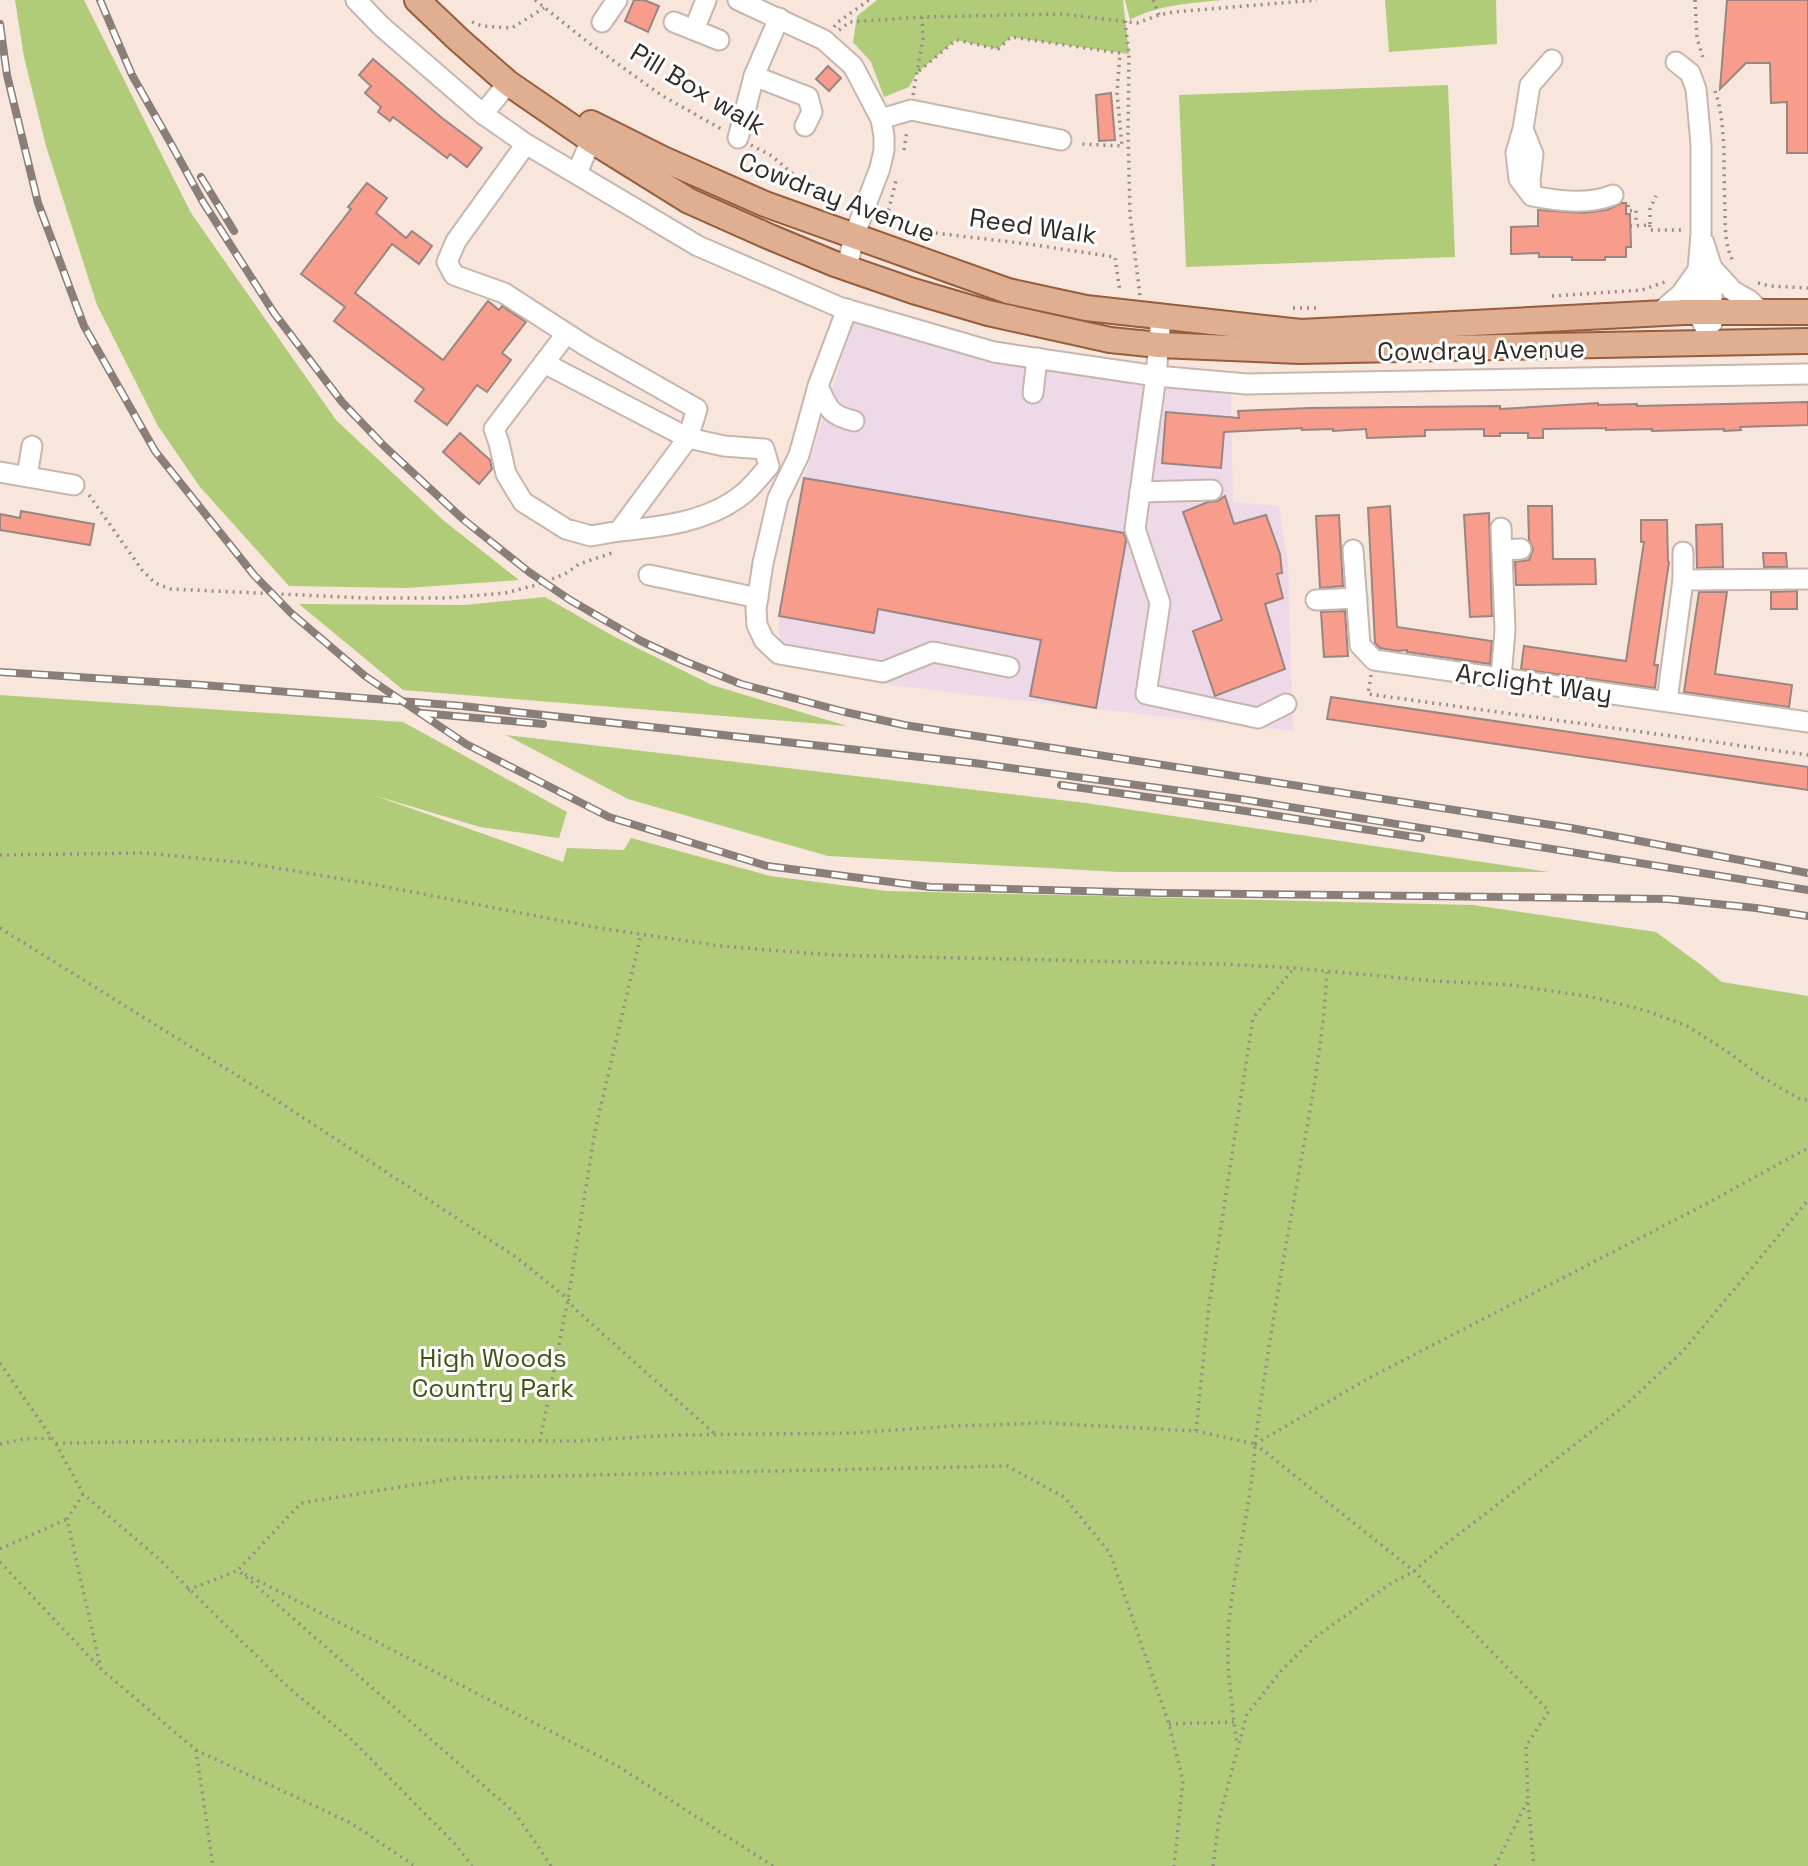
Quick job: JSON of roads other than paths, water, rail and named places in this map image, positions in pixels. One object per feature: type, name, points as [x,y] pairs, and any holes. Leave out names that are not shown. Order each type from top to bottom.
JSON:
[{"type":"main road","name":"Cowdray Avenue","points":[[417,0],[508,83],[689,201],[847,268],[988,313],[1110,340],[1159,345],[1299,351],[1808,341]]},
{"type":"main road","name":"Cowdray Avenue","points":[[508,83],[663,159],[752,198],[857,227],[1008,291],[1086,308],[1151,311],[1301,332],[1659,313],[1808,312]]},
{"type":"street","name":"Cowdray Avenue","points":[[356,0],[483,114],[526,144],[698,246],[847,309],[995,352],[1156,376],[1247,384],[1808,374]]},
{"type":"street","points":[[602,22],[617,0]]},
{"type":"street","points":[[694,30],[706,0]]},
{"type":"street","points":[[738,0],[824,40],[853,66],[881,119],[884,150],[857,227],[847,268]]},
{"type":"street","points":[[738,138],[754,76],[779,18]]},
{"type":"street","points":[[674,22],[719,40]]},
{"type":"street","points":[[1552,60],[1530,85],[1516,153],[1519,178],[1532,196],[1556,201],[1621,199]]},
{"type":"street","points":[[1676,62],[1690,74],[1696,89],[1701,144],[1696,232],[1705,269],[1704,312],[1712,342]]},
{"type":"street","points":[[754,76],[808,97],[811,112],[805,126]]},
{"type":"street","points":[[483,114],[508,83]]},
{"type":"street","points":[[881,119],[911,110],[1061,140]]},
{"type":"street","points":[[577,173],[592,140]]},
{"type":"street","points":[[526,144],[456,241],[447,262],[454,275],[504,293],[566,334],[697,409],[688,438],[619,531]]},
{"type":"street","points":[[1705,269],[1762,312]]},
{"type":"street","points":[[1659,313],[1705,269]]},
{"type":"street","points":[[847,309],[818,386],[799,455],[778,498],[763,563],[756,609],[757,625],[764,640],[779,654],[883,672],[933,652],[1009,667]]},
{"type":"street","points":[[1151,311],[1159,345],[1135,529],[1160,603],[1146,694],[1258,718],[1286,704]]},
{"type":"street","points":[[544,363],[688,438],[724,446],[764,449],[769,466],[744,494],[718,510],[682,522],[591,536],[566,530],[523,502],[506,474],[494,429],[544,363],[566,334]]},
{"type":"street","points":[[1033,393],[1037,358]]},
{"type":"street","points":[[818,386],[828,409],[838,417],[854,421]]},
{"type":"street","points":[[27,476],[32,446]]},
{"type":"street","points":[[0,472],[74,485]]},
{"type":"street","points":[[1140,492],[1212,490]]},
{"type":"street","points":[[1501,528],[1511,549],[1501,678]]},
{"type":"street","points":[[1316,600],[1357,598],[1353,550]]},
{"type":"street","points":[[1667,701],[1683,580],[1683,552]]},
{"type":"street","points":[[649,575],[758,598]]},
{"type":"street","points":[[1683,580],[1808,579]]},
{"type":"street","name":"Arclight Way","points":[[1357,598],[1360,645],[1374,660],[1808,722]]},
{"type":"railway","points":[[100,0],[132,75],[203,202],[274,313],[342,402],[385,447],[464,520],[529,572],[570,600],[641,641],[741,684],[904,725],[1571,828],[1808,873]]},
{"type":"railway","points":[[0,24],[7,75],[38,203],[84,326],[155,451],[254,575],[291,613],[365,676],[466,744],[609,817],[767,866],[930,887],[1159,893],[1668,899],[1808,916]]},
{"type":"railway","points":[[201,177],[234,231]]},
{"type":"railway","points":[[0,672],[462,706],[974,763],[1240,799],[1808,890]]},
{"type":"railway","points":[[421,713],[543,724]]},
{"type":"railway","points":[[1061,785],[1421,838]]},
{"type":"park label","name":"High Woods Country Park","points":[[493,1373]]}]
